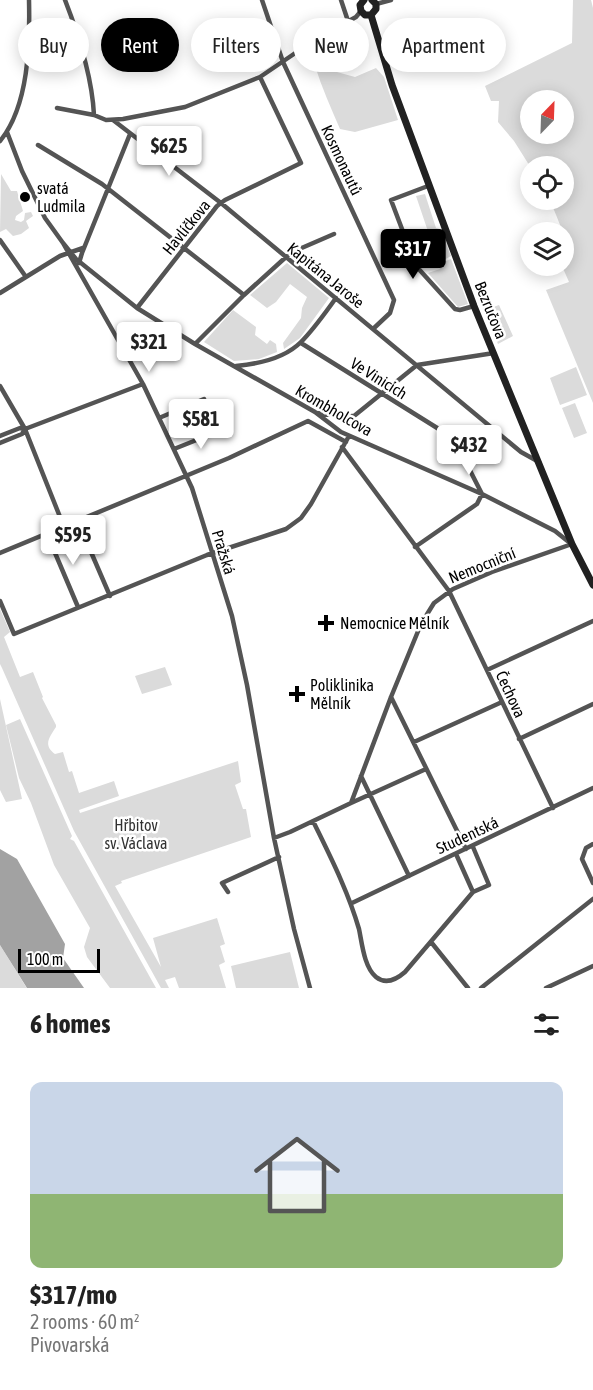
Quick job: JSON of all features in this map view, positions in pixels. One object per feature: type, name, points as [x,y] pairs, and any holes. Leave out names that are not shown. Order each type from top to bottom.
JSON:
[{"type":"street","points":[[0,141],[7,132],[20,100],[30,38],[29,0]]},
{"type":"street","points":[[65,0],[88,74],[94,115]]},
{"type":"street","points":[[262,0],[283,62]]},
{"type":"street","points":[[341,0],[347,18]]},
{"type":"street","points":[[364,0],[360,5],[365,15],[375,12],[374,2],[391,0]]},
{"type":"street","points":[[352,18],[361,11]]},
{"type":"street","name":"Bezručova","points":[[371,15],[392,85],[474,306],[572,544],[593,585]]},
{"type":"street","points":[[113,120],[185,107],[260,77],[293,55]]},
{"type":"street","name":"Kosmonautů","points":[[283,62],[394,300],[390,313],[373,329]]},
{"type":"street","name":"Havlíčkova","points":[[137,308],[221,203],[301,163],[260,77]]},
{"type":"street","name":"Kapitána Jaroše","points":[[57,108],[113,120],[221,203],[521,452],[538,462]]},
{"type":"street","name":"Pražská","points":[[7,132],[22,171],[41,208],[64,245],[79,262],[82,276]]},
{"type":"street","points":[[79,262],[130,134]]},
{"type":"street","points":[[39,145],[108,189],[244,295]]},
{"type":"street","points":[[428,186],[391,200],[416,266],[455,309],[474,306]]},
{"type":"street","points":[[195,344],[286,257],[334,234]]},
{"type":"street","points":[[0,240],[26,277]]},
{"type":"street","name":"Pražská","points":[[64,245],[71,252],[82,276],[143,384],[186,476],[212,553],[232,616],[247,685],[274,837],[310,988]]},
{"type":"street","points":[[0,293],[85,246]]},
{"type":"street","name":"Krombholcova","points":[[79,262],[137,308],[195,344],[315,412],[349,436],[482,494],[555,531],[572,544]]},
{"type":"street","points":[[86,282],[88,276],[96,274]]},
{"type":"street","points":[[237,368],[235,367],[261,363],[301,343],[336,298]]},
{"type":"street","name":"Ve Vinicích","points":[[301,343],[456,441],[482,494]]},
{"type":"street","points":[[315,412],[354,416],[417,366],[494,353]]},
{"type":"street","points":[[0,436],[20,428],[25,429],[143,384]]},
{"type":"street","points":[[0,386],[25,429],[64,528]]},
{"type":"street","points":[[159,418],[204,399]]},
{"type":"street","points":[[0,553],[186,476],[308,421],[346,442]]},
{"type":"street","points":[[0,443],[22,434],[25,429]]},
{"type":"street","points":[[174,449],[219,431]]},
{"type":"street","points":[[0,601],[14,634],[212,553],[286,529],[301,518],[311,504],[349,436]]},
{"type":"street","name":"Čechova","points":[[342,447],[448,591],[553,808]]},
{"type":"street","points":[[415,546],[477,504],[482,494]]},
{"type":"street","points":[[78,522],[110,596]]},
{"type":"street","points":[[47,534],[78,607]]},
{"type":"street","name":"Nemocniční","points":[[351,803],[421,624],[434,603],[448,591],[492,572],[572,544]]},
{"type":"street","points":[[486,670],[593,621]]},
{"type":"street","points":[[391,697],[466,849]]},
{"type":"street","points":[[414,742],[502,702]]},
{"type":"street","points":[[519,739],[593,704]]},
{"type":"street","points":[[274,837],[426,769]]},
{"type":"street","points":[[361,776],[408,876]]},
{"type":"street","name":"Studentská","points":[[352,903],[593,788]]},
{"type":"street","points":[[313,821],[352,903],[369,966],[378,978],[389,981],[398,978],[473,892],[489,885],[473,847]]},
{"type":"street","points":[[593,844],[586,848],[582,859],[593,883]]},
{"type":"street","points":[[456,854],[473,892]]},
{"type":"street","points":[[228,892],[222,883],[279,857]]},
{"type":"street","points":[[481,988],[593,899]]},
{"type":"street","points":[[431,942],[468,988]]},
{"type":"street","points":[[546,988],[593,966]]},
{"type":"green space","points":[[573,0],[591,0],[593,8],[593,403],[546,290],[569,282],[566,276],[574,276],[574,222],[559,222],[554,210],[574,210],[574,156],[523,156],[498,122],[499,101],[491,101],[485,86],[572,43]]},
{"type":"green space","points":[[376,68],[384,77],[398,120],[355,132],[340,129],[317,72],[337,72],[355,77]]},
{"type":"green space","points":[[1,174],[11,191],[17,191],[23,211],[16,216],[15,220],[21,222],[24,220],[25,213],[31,212],[33,216],[26,221],[29,228],[21,234],[13,236],[6,229],[0,232]]},
{"type":"green space","points":[[425,194],[436,228],[440,229],[451,256],[442,261],[437,258],[416,196]]},
{"type":"green space","points":[[451,259],[468,304],[458,307],[428,273],[440,269],[438,264]]},
{"type":"green space","points":[[287,263],[329,298],[300,338],[284,349],[283,343],[301,318],[307,297],[290,284],[276,302],[267,308],[250,295]]},
{"type":"green space","points":[[499,305],[513,336],[498,344],[484,312]]},
{"type":"green space","points":[[233,310],[256,327],[255,335],[267,344],[270,340],[276,344],[277,352],[259,359],[234,361],[204,342]]},
{"type":"green space","points":[[576,367],[587,395],[560,405],[550,378]]},
{"type":"green space","points":[[575,403],[587,433],[574,438],[562,408]]},
{"type":"green space","name":"Hřbitov sv. Václava","points":[[0,609],[10,632],[4,637],[20,677],[33,672],[42,698],[56,725],[48,741],[49,748],[55,754],[63,752],[79,793],[114,781],[119,796],[79,810],[80,813],[238,761],[241,782],[235,785],[243,809],[246,809],[251,837],[121,881],[122,883],[115,886],[161,967],[153,938],[217,918],[225,944],[220,946],[225,962],[219,965],[226,988],[179,988],[175,977],[165,980],[169,988],[161,988],[74,831],[0,664]]},
{"type":"green space","points":[[165,667],[172,685],[142,694],[135,676]]},
{"type":"green space","points":[[0,699],[22,799],[6,802],[0,790]]},
{"type":"green space","points":[[20,719],[72,836],[70,839],[74,841],[156,988],[110,988],[87,957],[84,947],[90,928],[54,865],[31,803],[19,778],[6,725]]},
{"type":"green space","points":[[0,945],[26,987],[27,988],[0,988]]},
{"type":"green space","points":[[290,952],[299,988],[236,988],[231,966]]},
{"type":"shaded area","points":[[0,849],[17,859],[65,944],[63,958],[84,988],[27,988],[0,945]]},
{"type":"place","name":"svatá Ludmila","points":[[25,197]]},
{"type":"place","name":"Nemocnice Mělník","points":[[326,623]]},
{"type":"place","name":"Poliklinika Mělník","points":[[297,694]]}]
